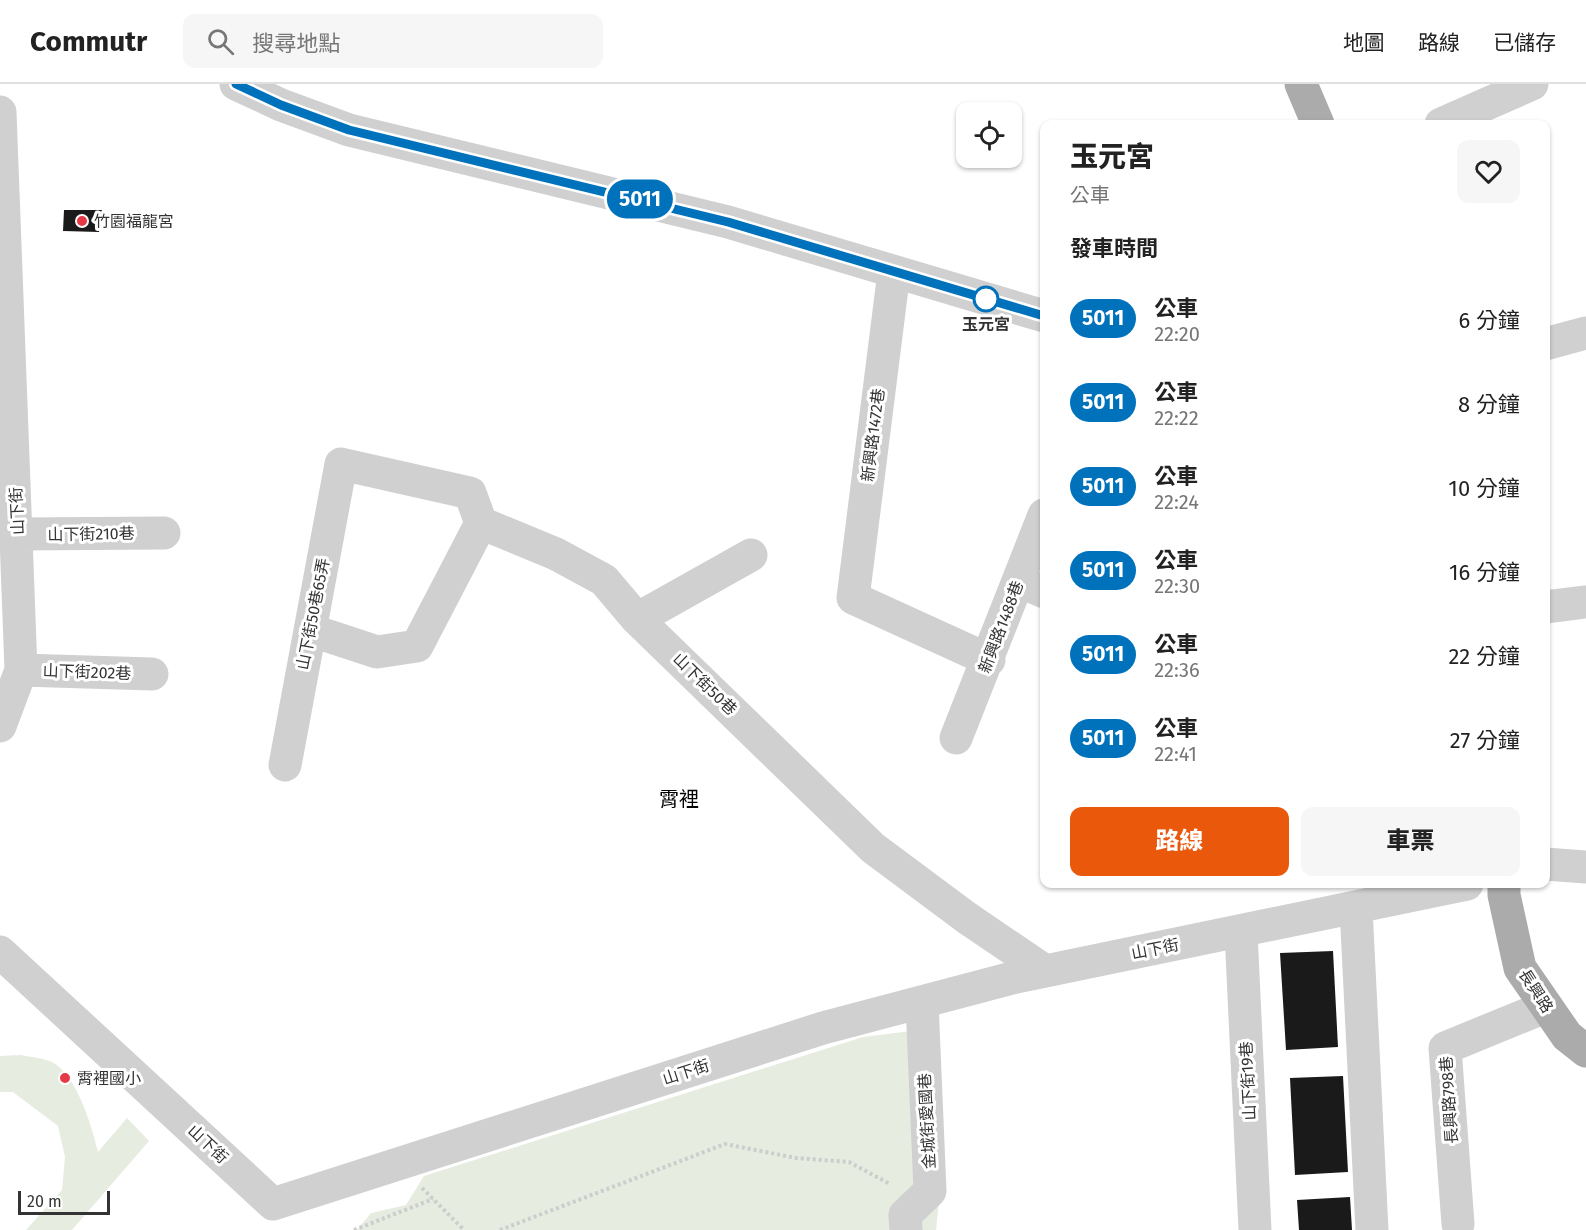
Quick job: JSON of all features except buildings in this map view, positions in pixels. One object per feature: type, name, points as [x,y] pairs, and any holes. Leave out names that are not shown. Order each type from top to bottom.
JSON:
[{"type":"main road","points":[[1301,84],[1316,120]]},
{"type":"main road","name":"長興路","points":[[1504,888],[1520,968],[1567,1036],[1586,1051]]},
{"type":"street","points":[[236,84],[281,105],[349,130],[728,222],[1040,315]]},
{"type":"street","points":[[1450,120],[1532,84]]},
{"type":"street","name":"山下街","points":[[0,112],[18,534],[21,670],[0,726]]},
{"type":"street","name":"新興路1472巷","points":[[894,272],[853,598],[989,660]]},
{"type":"street","points":[[1550,343],[1586,333]]},
{"type":"street","name":"山下街50巷65弄","points":[[285,765],[341,464],[470,493],[481,523]]},
{"type":"street","points":[[310,630],[377,652],[417,646],[481,523]]},
{"type":"street","name":"山下街50巷","points":[[481,523],[556,554],[604,580],[637,619],[873,848],[967,918],[1045,971]]},
{"type":"street","name":"山下街210巷","points":[[18,534],[164,533]]},
{"type":"street","name":"新興路1488巷","points":[[956,738],[989,660],[1031,587],[1040,537]]},
{"type":"street","points":[[637,619],[751,555]]},
{"type":"street","points":[[1550,606],[1586,602]]},
{"type":"street","name":"山下街202巷","points":[[21,670],[152,674]]},
{"type":"street","points":[[1550,864],[1586,867]]},
{"type":"street","name":"山下街","points":[[0,952],[273,1204],[823,1028],[1045,971],[1448,888]]},
{"type":"street","points":[[1356,908],[1372,1230]]},
{"type":"street","name":"山下街19巷","points":[[1241,932],[1255,1230]]},
{"type":"street","name":"金城街愛國巷","points":[[906,1230],[905,1215],[930,1191],[922,1002]]},
{"type":"street","name":"長興路798巷","points":[[1458,1224],[1445,1048],[1545,1007]]},
{"type":"path","points":[[500,1230],[725,1144],[796,1158],[849,1162],[891,1185],[887,1194]]},
{"type":"path","points":[[354,1230],[432,1199],[464,1230]]},
{"type":"shaded area","points":[[927,1029],[940,1192],[936,1230],[357,1230],[371,1213],[406,1205],[424,1176],[863,1037]]},
{"type":"shaded area","points":[[21,1055],[52,1062],[69,1078],[82,1102],[98,1152],[127,1118],[149,1141],[72,1230],[26,1230],[62,1190],[65,1157],[58,1126],[13,1092],[0,1092],[0,1056]]},
{"type":"bus line","name":"5011","points":[[236,84],[281,105],[349,130],[728,222],[1040,315]]},
{"type":"place","name":"竹園福龍宮","points":[[82,221]]},
{"type":"place","name":"玉元宮","points":[[986,299]]},
{"type":"place","name":"霄裡國小","points":[[65,1078]]},
{"type":"district","name":"霄裡","points":[[679,799]]}]
